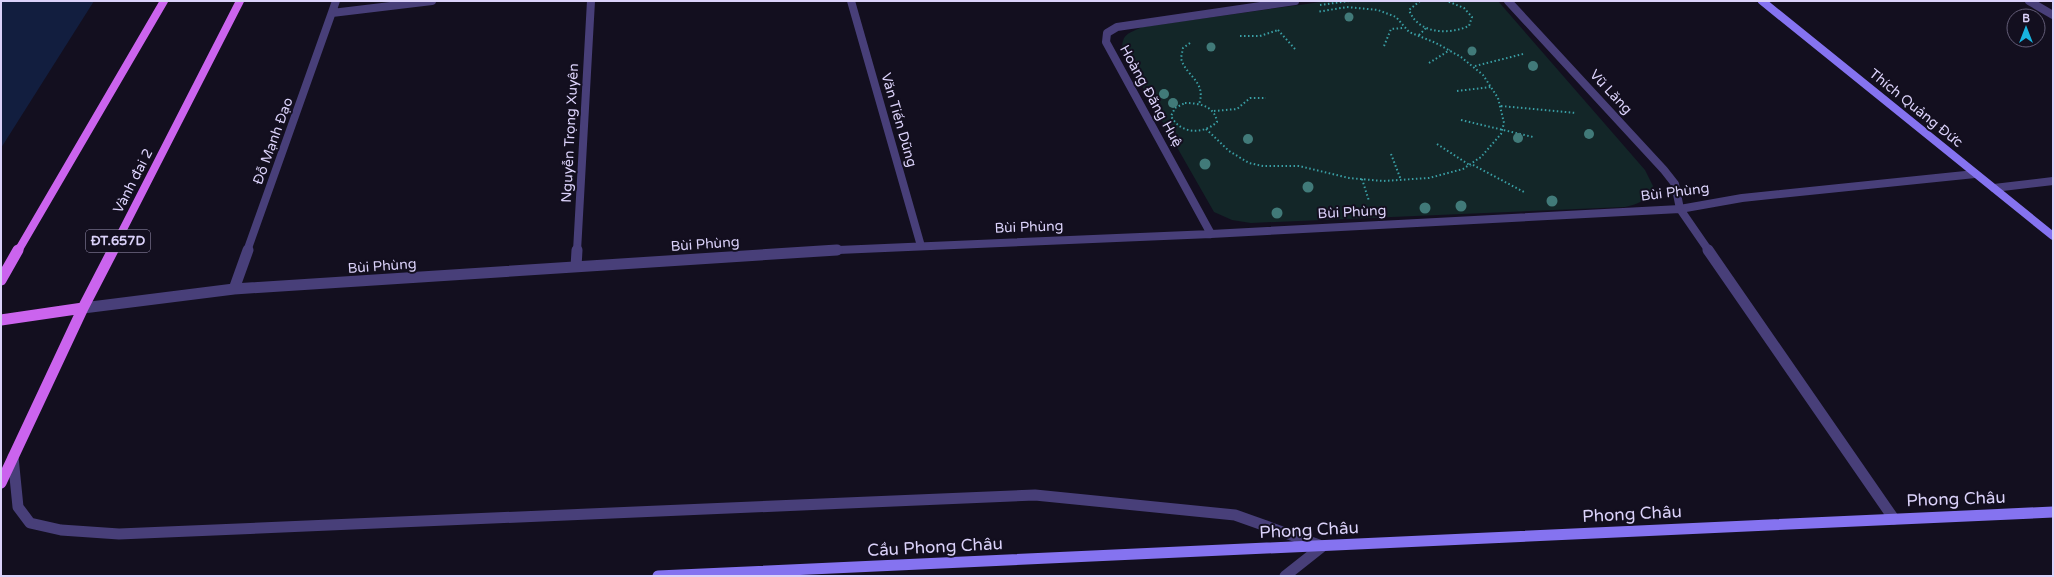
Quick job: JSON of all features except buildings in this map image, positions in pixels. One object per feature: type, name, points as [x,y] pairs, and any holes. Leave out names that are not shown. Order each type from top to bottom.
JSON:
[{"type":"main road","points":[[1,280],[164,1]]},
{"type":"main road","name":"Vành đai 2","points":[[1,483],[83,308],[240,1]]},
{"type":"main road","name":"Thích Quảng Đức","points":[[1762,1],[2053,236]]},
{"type":"main road","points":[[1,320],[83,308]]},
{"type":"main road","name":"Phong Châu","points":[[1213,552],[2053,512]]},
{"type":"main road","name":"Cầu Phong Châu","points":[[658,576],[1213,552]]},
{"type":"street","name":"Đỗ Mạnh Đạo","points":[[234,289],[336,1]]},
{"type":"street","points":[[332,13],[432,1]]},
{"type":"street","name":"Nguyễn Trọng Xuyên","points":[[576,267],[591,1]]},
{"type":"street","name":"Văn Tiến Dũng","points":[[851,1],[921,246]]},
{"type":"street","name":"Hoàng Đăng Huệ","points":[[1211,234],[1106,42],[1107,33],[1117,27],[1295,1]]},
{"type":"street","name":"Vũ Lăng","points":[[1508,1],[1664,170],[1675,184],[1680,209]]},
{"type":"street","points":[[2029,1],[2053,15]]},
{"type":"street","name":"Bùi Phùng","points":[[83,308],[234,289],[576,267],[921,246],[1211,234],[1680,209],[1742,198],[1975,174]]},
{"type":"street","points":[[1994,188],[2053,181]]},
{"type":"street","points":[[1680,209],[1894,519]]},
{"type":"street","points":[[13,457],[18,507],[30,523],[61,530],[119,534],[1035,495],[1235,515],[1323,546]]},
{"type":"street","points":[[1285,576],[1323,546]]},
{"type":"path","points":[[1318,6],[1349,1]]},
{"type":"path","points":[[1420,1],[1413,5],[1409,10],[1417,22],[1427,27],[1451,31],[1462,30],[1469,26],[1472,20],[1468,11],[1447,1]]},
{"type":"path","points":[[1326,4],[1329,8]]},
{"type":"path","points":[[1311,15],[1329,8],[1367,8],[1388,13],[1397,18],[1403,28]]},
{"type":"path","points":[[1238,36],[1260,36],[1284,27]]},
{"type":"path","points":[[1419,35],[1427,27]]},
{"type":"path","points":[[1206,129],[1221,146],[1240,159],[1257,165],[1304,166],[1348,178],[1401,180],[1439,176],[1472,165],[1485,154],[1503,129],[1501,106],[1491,86],[1475,66],[1451,50],[1403,28],[1391,30],[1384,46]]},
{"type":"path","points":[[1278,30],[1295,49]]},
{"type":"path","points":[[1193,42],[1182,48],[1180,59],[1182,64],[1195,79],[1202,95],[1199,104]]},
{"type":"path","points":[[1429,63],[1451,50]]},
{"type":"path","points":[[1475,66],[1528,53]]},
{"type":"path","points":[[1457,91],[1491,86]]},
{"type":"path","points":[[1214,111],[1237,109],[1250,98],[1266,98]]},
{"type":"path","points":[[1185,103],[1208,106],[1214,111],[1217,118],[1216,122],[1206,129],[1186,129],[1172,120],[1171,116],[1175,108],[1185,103]]},
{"type":"path","points":[[1501,106],[1584,113]]},
{"type":"path","points":[[1460,120],[1533,137]]},
{"type":"path","points":[[1437,144],[1472,165],[1528,194]]},
{"type":"path","points":[[1391,154],[1401,180]]},
{"type":"path","points":[[1362,179],[1370,204]]},
{"type":"green space","points":[[1328,1],[1498,1],[1645,170],[1653,186],[1651,191],[1642,201],[1625,207],[1251,223],[1232,220],[1214,212],[1122,51],[1122,45],[1125,37],[1142,27]]},
{"type":"water","points":[[1,1],[94,1],[1,148]]}]
